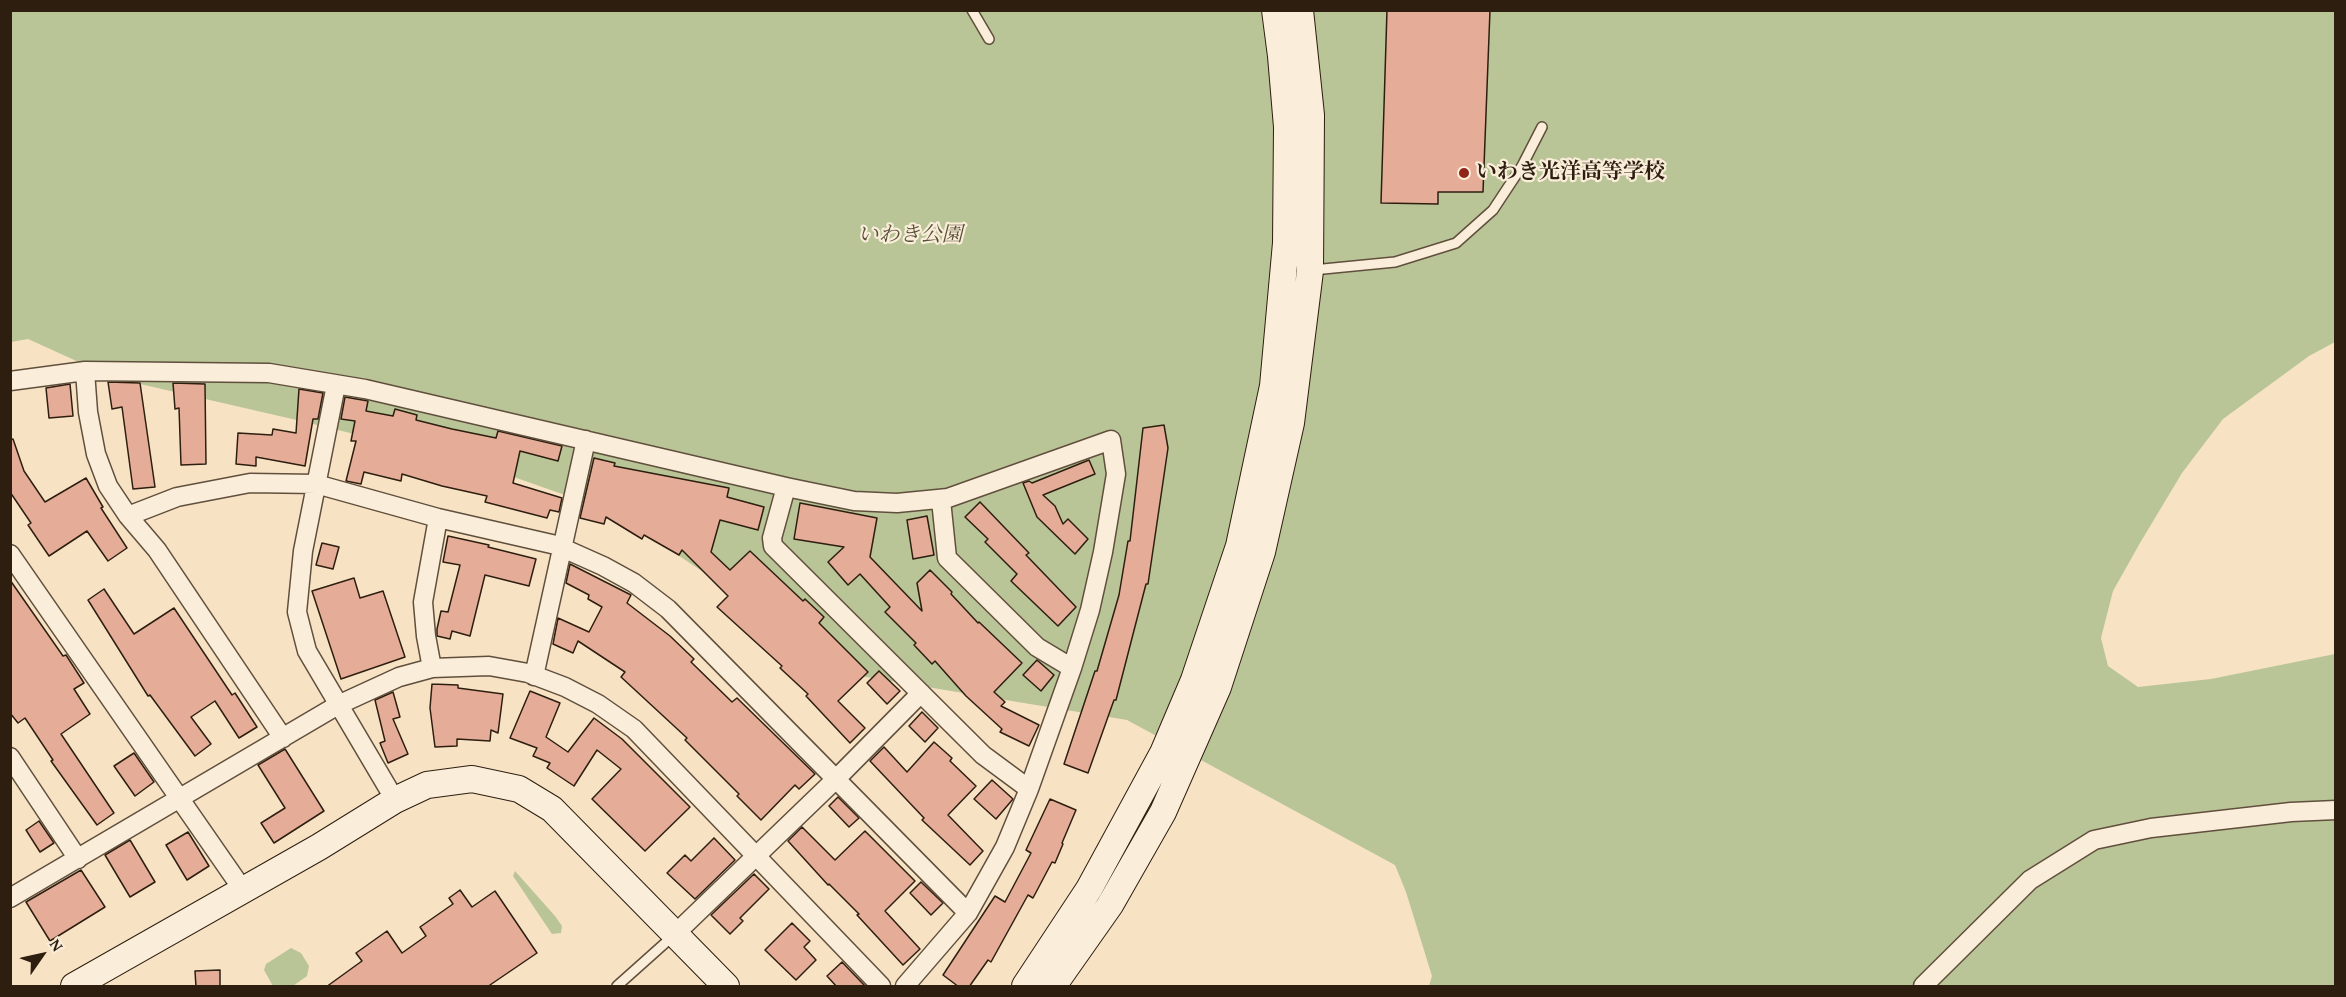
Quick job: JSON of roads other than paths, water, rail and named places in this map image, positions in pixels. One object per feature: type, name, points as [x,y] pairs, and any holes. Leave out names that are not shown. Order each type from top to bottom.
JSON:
[{"type":"street","points":[[1025,987],[1089,889],[1163,753],[1194,680],[1239,546],[1273,386],[1286,243],[1287,127],[1275,10]]},
{"type":"street","points":[[1053,987],[1110,905],[1163,812],[1218,687],[1262,552],[1289,433],[1310,271],[1311,115],[1300,10]]},
{"type":"street","points":[[1284,270],[1310,271]]},
{"type":"street","points":[[10,381],[85,371],[269,373],[365,389],[854,501],[941,500],[1111,440],[1116,474],[1090,610],[1029,789],[1005,847],[968,913],[905,987]]},
{"type":"street","points":[[85,371],[88,412],[96,454],[108,486],[128,516],[157,550],[283,738]]},
{"type":"street","points":[[336,385],[303,551],[297,612],[307,651],[395,800]]},
{"type":"street","points":[[534,675],[586,440]]},
{"type":"street","points":[[128,516],[177,497],[250,483],[316,484],[438,518],[562,547],[634,583],[668,609],[968,913]]},
{"type":"street","points":[[786,487],[772,538],[773,546],[983,755],[1029,789]]},
{"type":"street","points":[[941,500],[947,558],[1037,647],[1072,668]]},
{"type":"street","points":[[432,668],[423,602],[438,518]]},
{"type":"street","points":[[10,554],[243,890]]},
{"type":"street","points":[[10,898],[338,705],[399,677],[432,668],[489,666],[534,675],[566,687],[598,704],[634,729],[881,987]]},
{"type":"street","points":[[674,935],[837,778],[921,693]]},
{"type":"street","points":[[10,758],[78,859]]},
{"type":"street","points":[[89,981],[395,800],[427,785],[472,779],[519,789],[552,809],[726,987]]},
{"type":"street","points":[[1923,987],[2030,880],[2094,840],[2151,828],[2291,812],[2336,810]]},
{"type":"lane","points":[[972,10],[989,39]]},
{"type":"lane","points":[[1310,271],[1395,262],[1456,243],[1493,210],[1522,166],[1542,127]]},
{"type":"lane","points":[[617,987],[674,935]]},
{"type":"place","name":"いわき光洋高等学校","points":[[1464,173]]},
{"type":"park label","name":"いわき公園","points":[[910,236]]}]
